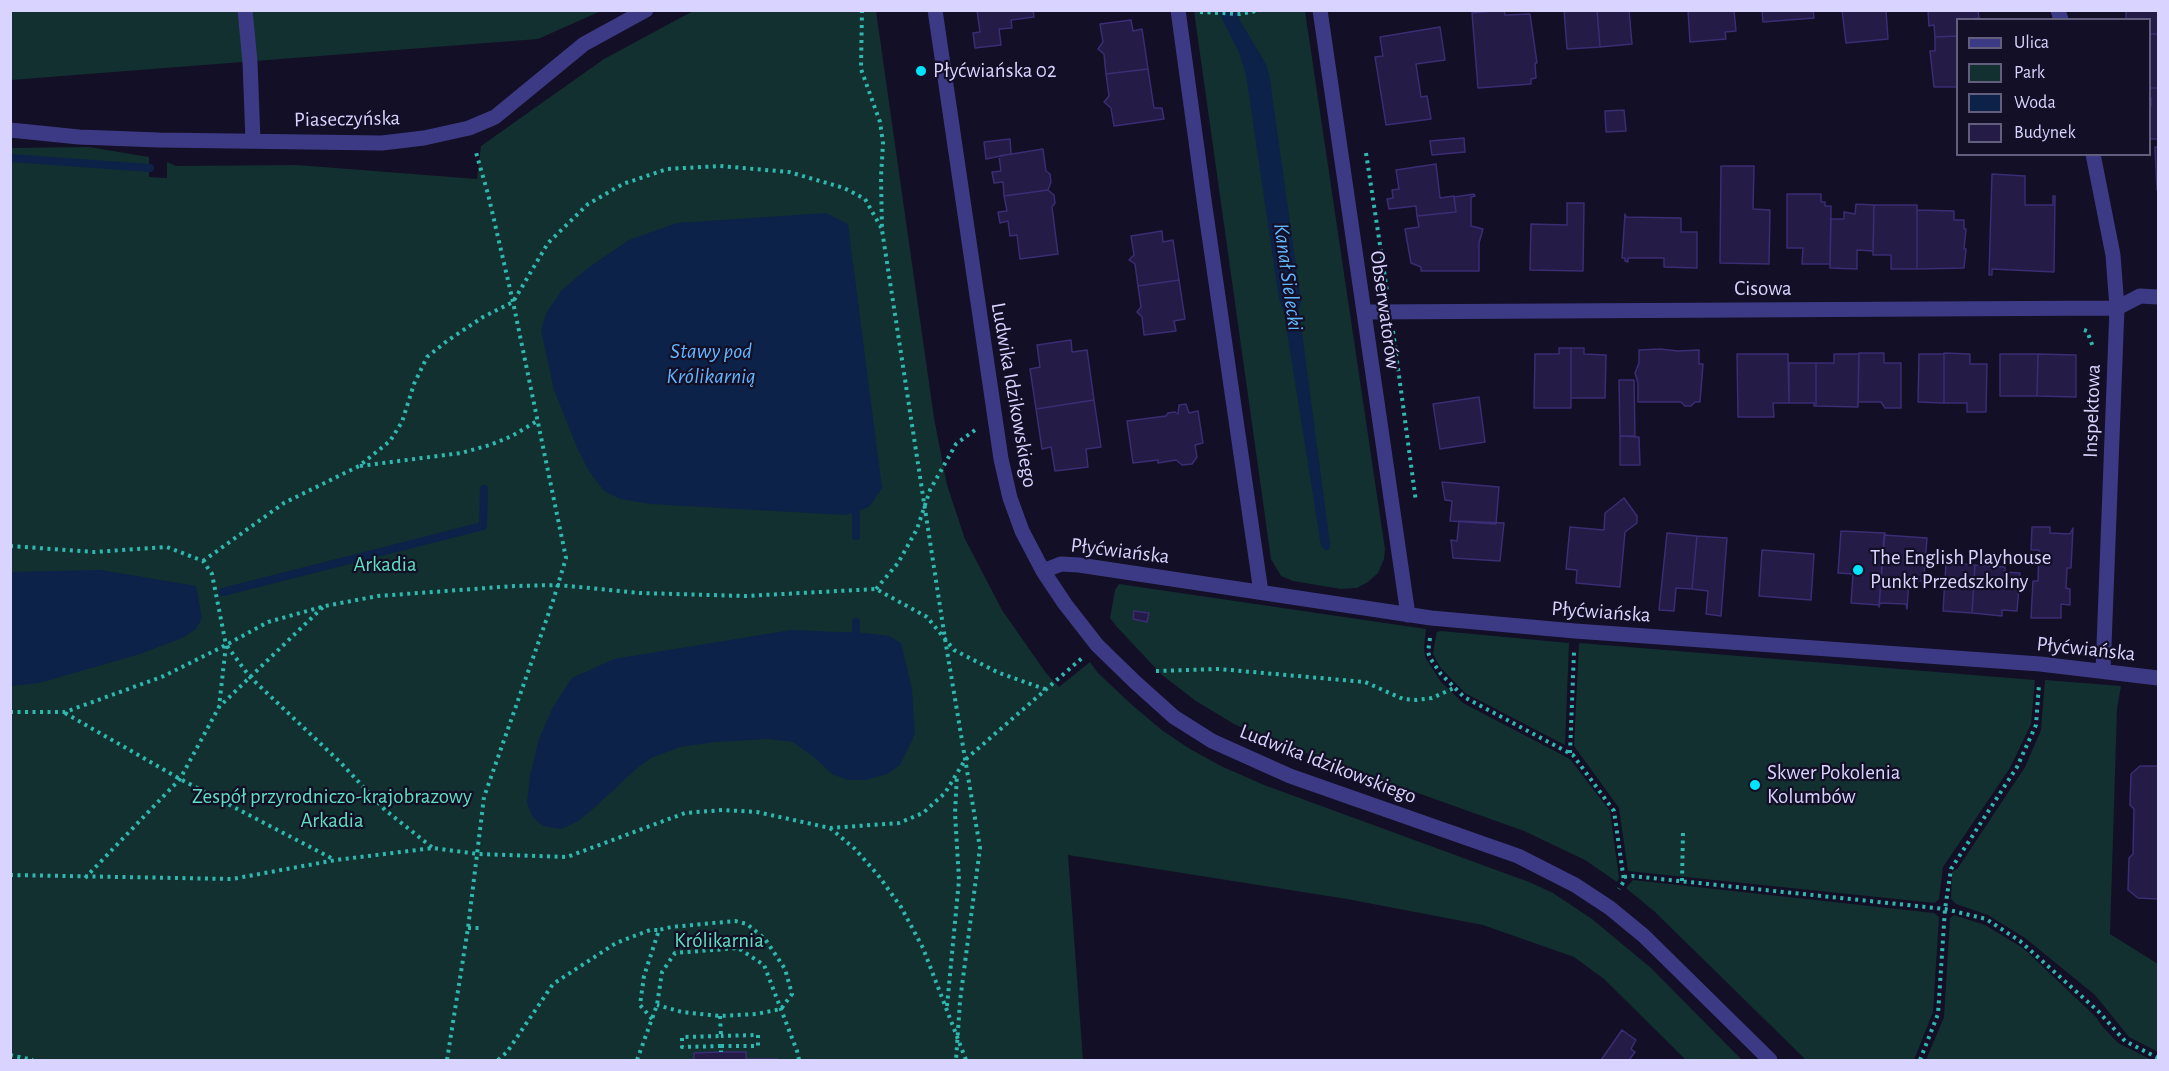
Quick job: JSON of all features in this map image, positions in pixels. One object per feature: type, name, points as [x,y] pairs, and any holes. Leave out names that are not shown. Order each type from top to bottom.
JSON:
[{"type":"street","points":[[245,10],[250,62],[253,141]]},
{"type":"street","name":"Piaseczyńska","points":[[10,130],[79,137],[253,141],[382,143],[424,138],[469,128],[495,117],[584,44],[646,10]]},
{"type":"street","name":"Ludwika Idzikowskiego","points":[[935,10],[1001,459],[1010,498],[1022,531],[1044,571],[1065,604],[1097,645],[1174,717],[1212,741],[1290,776],[1518,856],[1575,885],[1610,908],[1644,936],[1770,1060]]},
{"type":"street","points":[[1178,10],[1261,592]]},
{"type":"street","name":"Obserwatorów","points":[[1320,10],[1408,615]]},
{"type":"street","name":"Inspektowa","points":[[2093,156],[2113,255],[2117,308],[2103,670]]},
{"type":"street","name":"Cisowa","points":[[1365,312],[2117,308],[2140,296],[2158,297]]},
{"type":"street","name":"Płyćwiańska","points":[[1044,571],[1061,564],[1079,565],[1408,615],[1575,631],[2040,664],[2158,678]]},
{"type":"path","points":[[862,10],[861,69],[880,122],[883,143],[882,230],[945,639],[980,848],[957,1035],[956,1060]]},
{"type":"path","points":[[1220,12],[1240,14],[1261,10]]},
{"type":"path","points":[[447,1060],[468,928],[484,797],[566,558],[513,302],[488,194],[469,128]]},
{"type":"path","points":[[203,561],[284,503],[359,466],[390,441],[402,422],[414,384],[427,357],[483,317],[513,302],[548,243],[588,204],[623,184],[667,169],[720,166],[789,172],[844,188],[865,199],[882,230]]},
{"type":"path","points":[[2079,328],[2087,331],[2095,354]]},
{"type":"path","points":[[359,466],[461,453],[490,445],[537,421]]},
{"type":"path","points":[[876,589],[898,562],[917,529],[930,490],[956,444],[977,429]]},
{"type":"path","points":[[10,546],[94,552],[167,547],[203,561],[212,574],[226,645],[219,707]]},
{"type":"path","points":[[10,711],[65,712],[164,676],[268,622],[325,606],[378,596],[417,592],[558,585],[639,593],[745,596],[876,589],[927,617],[954,650],[999,673],[1045,689]]},
{"type":"path","points":[[85,878],[180,779],[219,707],[325,606]]},
{"type":"path","points":[[1430,639],[1428,652],[1430,658],[1464,697],[1574,755],[1614,810],[1624,877],[1622,885]]},
{"type":"path","points":[[1570,753],[1575,643]]},
{"type":"path","points":[[226,645],[250,677],[341,763],[385,810],[433,848]]},
{"type":"path","points":[[10,875],[232,879],[336,860],[433,848],[478,854],[567,857],[685,813],[723,810],[757,812],[830,828],[898,823],[923,813],[945,793],[965,760],[1084,657]]},
{"type":"path","points":[[1920,1060],[1938,1014],[1951,869],[2017,767],[2036,725],[2040,664]]},
{"type":"path","points":[[1152,671],[1219,669],[1365,682],[1403,699],[1416,700],[1432,698],[1454,688]]},
{"type":"path","points":[[65,712],[180,779],[336,860]]},
{"type":"path","points":[[947,1009],[959,880],[955,813],[957,774]]},
{"type":"path","points":[[830,828],[855,849],[878,875],[901,907],[923,948],[966,1060]]},
{"type":"path","points":[[1682,881],[1683,832]]},
{"type":"path","points":[[1624,877],[1946,909],[1986,919],[2020,941],[2099,1012],[2125,1041],[2158,1058]]},
{"type":"path","points":[[498,1060],[507,1052],[553,984],[616,942],[650,930],[735,921],[752,927],[765,939],[785,969],[792,994],[781,1009],[756,1014],[720,1016],[682,1012],[657,1005]]},
{"type":"path","points":[[468,928],[479,928]]},
{"type":"path","points":[[652,1019],[640,1005],[644,976],[659,930]]},
{"type":"path","points":[[637,1060],[657,1005],[662,972],[675,953],[738,948],[764,965],[798,1060]]},
{"type":"path","points":[[720,1016],[721,1036]]},
{"type":"path","points":[[758,1035],[758,1046],[721,1049],[682,1047],[682,1037],[721,1036],[758,1035]]},
{"type":"path","points":[[10,1055],[33,1060]]},
{"type":"green space","points":[[11,11],[601,11],[538,39],[11,80]]},
{"type":"green space","name":"Arkadia","points":[[693,11],[876,11],[934,418],[947,485],[965,539],[1002,610],[1046,673],[1059,687],[1090,662],[1098,673],[1163,731],[1221,766],[1264,785],[1529,882],[1553,893],[1592,919],[1651,968],[1742,1060],[1686,1060],[1604,979],[1574,957],[1483,925],[1347,899],[1068,855],[1083,1060],[11,1060],[10,148],[89,147],[149,157],[149,177],[167,178],[167,162],[176,166],[297,165],[477,179],[481,146],[604,59]]},
{"type":"green space","points":[[1194,11],[1305,11],[1385,549],[1384,559],[1378,573],[1357,588],[1341,589],[1293,581],[1281,576],[1271,559]]},
{"type":"green space","points":[[1119,584],[1426,629],[1425,657],[1441,682],[1463,703],[1570,759],[1610,811],[1619,878],[1617,882],[1585,860],[1524,831],[1267,739],[1234,724],[1196,701],[1162,675],[1117,627],[1110,618],[1115,590]]},
{"type":"green space","points":[[1437,632],[1569,643],[1565,745],[1465,693],[1440,667],[1433,654]]},
{"type":"green space","points":[[1579,643],[2035,680],[2031,724],[2010,768],[1943,867],[1939,899],[1935,903],[1628,871],[1619,808],[1574,746]]},
{"type":"green space","points":[[2045,680],[2121,686],[2117,709],[2110,934],[2158,964],[2158,1052],[2129,1037],[2095,995],[2025,938],[1988,915],[1956,904],[1951,899],[1952,872],[1958,868],[2025,767],[2041,730]]},
{"type":"green space","points":[[1633,880],[1934,913],[1939,917],[1933,1012],[1914,1060],[1806,1060],[1655,912],[1626,888]]},
{"type":"green space","points":[[1954,915],[1985,925],[2023,948],[2096,1017],[2118,1043],[2152,1060],[1926,1060],[1944,1017],[1950,918]]},
{"type":"water","name":"Kanał Sielecki","points":[[1220,11],[1238,11],[1239,19],[1269,73],[1302,298],[1299,310],[1330,544],[1330,548],[1326,551],[1321,546],[1284,313],[1279,299],[1246,75],[1240,55]]},
{"type":"water","name":"Stawy pod Królikarnią","points":[[826,213],[848,224],[882,488],[869,507],[846,515],[650,504],[620,499],[604,491],[589,471],[578,450],[554,390],[541,330],[546,314],[561,291],[585,270],[629,240],[677,223]]},
{"type":"water","points":[[101,570],[196,586],[202,618],[196,629],[182,638],[140,654],[39,683],[11,686],[11,572]]},
{"type":"water","points":[[791,630],[864,633],[889,636],[901,643],[912,689],[915,734],[900,765],[887,774],[866,780],[848,780],[832,774],[793,742],[768,739],[715,742],[680,747],[651,758],[577,822],[561,829],[543,826],[532,816],[527,803],[530,776],[539,739],[553,707],[572,678],[614,659]]},
{"type":"building","points":[[977,10],[1033,10],[1034,17],[1011,20],[1012,28],[999,29],[1001,45],[975,48],[973,33],[980,32]]},
{"type":"building","points":[[1504,10],[1505,15],[1530,14],[1537,63],[1535,63],[1536,78],[1531,79],[1531,84],[1478,88],[1472,13]]},
{"type":"building","points":[[1564,10],[1597,10],[1600,47],[1567,49]]},
{"type":"building","points":[[1597,10],[1629,10],[1632,44],[1600,47]]},
{"type":"building","points":[[1688,10],[1734,10],[1736,31],[1725,32],[1726,39],[1690,42]]},
{"type":"building","points":[[1762,10],[1813,10],[1814,18],[1763,22]]},
{"type":"building","points":[[1842,10],[1886,10],[1888,39],[1846,43]]},
{"type":"building","points":[[1928,10],[1978,10],[1979,18],[1956,18],[1956,36],[1935,37],[1934,25],[1929,26]]},
{"type":"building","points":[[2126,10],[2158,10],[2158,34],[2151,34],[2151,18],[2126,18]]},
{"type":"building","points":[[1131,20],[1133,31],[1142,29],[1148,69],[1106,74],[1104,54],[1098,49],[1103,42],[1100,24]]},
{"type":"building","points":[[1440,27],[1445,60],[1416,64],[1421,97],[1427,96],[1431,119],[1386,125],[1375,57],[1383,56],[1380,37]]},
{"type":"building","points":[[2151,34],[2158,34],[2158,88],[2151,88]]},
{"type":"building","points":[[1956,36],[1956,87],[1934,87],[1930,51],[1935,51],[1935,37]]},
{"type":"building","points":[[1148,69],[1154,108],[1162,108],[1164,119],[1114,126],[1111,108],[1104,102],[1109,96],[1106,74]]},
{"type":"building","points":[[2151,88],[2158,88],[2158,139],[2151,139]]},
{"type":"building","points":[[1624,110],[1626,131],[1606,132],[1605,111]]},
{"type":"building","points":[[1464,138],[1465,152],[1432,155],[1430,141]]},
{"type":"building","points":[[1010,139],[1011,154],[986,159],[984,142]]},
{"type":"building","points":[[2155,147],[2158,147],[2158,190],[2157,190]]},
{"type":"building","points":[[1043,149],[1046,171],[1050,174],[1051,182],[1048,190],[1004,196],[1003,182],[994,183],[992,172],[1001,171],[999,156]]},
{"type":"building","points":[[1436,164],[1440,198],[1454,196],[1456,212],[1417,216],[1416,206],[1389,209],[1387,199],[1393,198],[1392,190],[1399,189],[1396,170]]},
{"type":"building","points":[[1721,166],[1754,166],[1753,209],[1770,210],[1769,264],[1720,263]]},
{"type":"building","points":[[1992,174],[2025,176],[2025,205],[2053,205],[2053,196],[2055,196],[2054,272],[1992,269],[1992,275],[1989,275]]},
{"type":"building","points":[[1048,190],[1054,195],[1055,203],[1052,207],[1058,254],[1020,259],[1017,235],[1010,236],[1008,221],[1000,223],[998,212],[1007,211],[1004,196]]},
{"type":"building","points":[[1474,194],[1475,196],[1471,197],[1471,226],[1483,229],[1479,243],[1479,271],[1421,271],[1421,267],[1411,263],[1405,229],[1419,227],[1417,216],[1456,212],[1454,197]]},
{"type":"building","points":[[1787,194],[1821,194],[1821,202],[1825,202],[1825,206],[1831,206],[1830,264],[1802,264],[1803,248],[1787,248]]},
{"type":"building","points":[[1567,203],[1584,203],[1583,271],[1530,270],[1531,224],[1567,225]]},
{"type":"building","points":[[1856,204],[1874,205],[1873,251],[1857,250],[1857,269],[1830,268],[1831,219],[1844,219],[1844,212],[1855,214]]},
{"type":"building","points":[[1874,205],[1917,205],[1917,269],[1891,269],[1891,255],[1873,255]]},
{"type":"building","points":[[1917,210],[1954,211],[1954,220],[1964,220],[1964,229],[1966,229],[1964,249],[1966,249],[1964,268],[1917,269]]},
{"type":"building","points":[[1625,214],[1626,217],[1681,218],[1681,232],[1697,232],[1697,268],[1664,267],[1664,258],[1628,258],[1628,262],[1625,261],[1625,258],[1622,258]]},
{"type":"building","points":[[1162,231],[1163,242],[1173,240],[1179,280],[1138,286],[1135,264],[1129,260],[1134,255],[1131,236]]},
{"type":"building","points":[[1179,280],[1185,319],[1174,321],[1176,331],[1144,335],[1142,317],[1137,312],[1141,307],[1138,286]]},
{"type":"building","points":[[1071,340],[1072,352],[1087,350],[1094,400],[1036,409],[1030,369],[1040,367],[1037,345]]},
{"type":"building","points":[[1559,348],[1571,348],[1571,408],[1534,408],[1535,354],[1559,354]]},
{"type":"building","points":[[1571,348],[1584,348],[1584,354],[1606,355],[1605,398],[1571,398]]},
{"type":"building","points":[[1639,350],[1699,350],[1699,364],[1703,364],[1700,402],[1685,406],[1681,402],[1638,402],[1638,383],[1635,373],[1639,363]]},
{"type":"building","points":[[1859,353],[1884,353],[1884,363],[1901,363],[1901,408],[1885,408],[1881,402],[1858,402]]},
{"type":"building","points":[[1944,353],[1970,354],[1970,364],[1987,364],[1986,412],[1967,412],[1967,403],[1944,403]]},
{"type":"building","points":[[1737,354],[1788,354],[1789,403],[1773,403],[1774,417],[1738,417]]},
{"type":"building","points":[[1834,354],[1859,354],[1858,407],[1816,406],[1816,363],[1834,363]]},
{"type":"building","points":[[1919,354],[1944,354],[1944,403],[1918,402]]},
{"type":"building","points":[[2000,354],[2038,354],[2037,396],[2000,396]]},
{"type":"building","points":[[2038,354],[2076,355],[2076,397],[2037,396]]},
{"type":"building","points":[[1789,363],[1816,363],[1816,406],[1814,403],[1789,403]]},
{"type":"building","points":[[1619,380],[1634,380],[1635,436],[1620,436]]},
{"type":"building","points":[[1479,397],[1485,442],[1440,449],[1433,404]]},
{"type":"building","points":[[1094,400],[1101,447],[1086,449],[1088,467],[1055,471],[1051,447],[1042,449],[1036,409]]},
{"type":"building","points":[[1186,404],[1189,413],[1198,411],[1203,443],[1195,445],[1197,457],[1192,464],[1182,465],[1176,460],[1133,463],[1127,421],[1166,416],[1168,413],[1175,412],[1178,414],[1179,405]]},
{"type":"building","points":[[1620,436],[1639,437],[1640,465],[1620,465]]},
{"type":"building","points":[[1442,482],[1499,487],[1496,524],[1450,521],[1452,501],[1445,500]]},
{"type":"building","points":[[1624,498],[1637,516],[1637,523],[1625,532],[1620,587],[1576,583],[1577,570],[1566,569],[1570,527],[1604,530],[1605,513]]},
{"type":"building","points":[[1459,521],[1504,523],[1500,561],[1453,558],[1451,540],[1457,541]]},
{"type":"building","points":[[2032,527],[2050,527],[2050,533],[2070,534],[2073,528],[2071,568],[2067,568],[2066,588],[2070,589],[2070,605],[2061,604],[2061,618],[2031,618],[2033,581],[2038,581],[2039,550],[2031,550]]},
{"type":"building","points":[[1841,531],[1885,533],[1879,605],[1851,603],[1853,574],[1838,573]]},
{"type":"building","points":[[1667,533],[1697,536],[1692,589],[1676,588],[1674,611],[1659,610]]},
{"type":"building","points":[[1884,535],[1927,538],[1923,588],[1922,581],[1909,580],[1907,609],[1906,604],[1880,603],[1879,607]]},
{"type":"building","points":[[1697,536],[1727,538],[1721,616],[1706,614],[1708,591],[1692,589]]},
{"type":"building","points":[[1762,550],[1814,554],[1811,600],[1759,596]]},
{"type":"building","points":[[1946,563],[1975,565],[1972,613],[1943,611]]},
{"type":"building","points":[[1975,565],[2005,567],[2005,572],[2020,573],[2017,611],[2002,610],[2002,616],[1972,613]]},
{"type":"building","points":[[1134,611],[1149,613],[1147,622],[1133,619]]},
{"type":"building","points":[[2140,766],[2158,766],[2158,899],[2138,898],[2128,890],[2129,858],[2133,854],[2134,809],[2130,805],[2131,774]]},
{"type":"building","points":[[1622,1030],[1636,1040],[1631,1049],[1635,1052],[1629,1060],[1601,1060]]},
{"type":"building","points":[[721,1052],[746,1052],[746,1059],[777,1059],[777,1060],[694,1060],[694,1053]]},
{"type":"waterway","points":[[10,158],[150,168]]},
{"type":"waterway","points":[[223,592],[483,526],[484,489]]},
{"type":"waterway","points":[[856,512],[856,536]]},
{"type":"waterway","points":[[856,622],[856,633]]},
{"type":"place","name":"Płyćwiańska 02","points":[[921,71]]},
{"type":"place","name":"The English Playhouse Punkt Przedszkolny","points":[[1858,570]]},
{"type":"place","name":"Skwer Pokolenia Kolumbów","points":[[1755,785]]},
{"type":"park label","name":"Zespół przyrodniczo-krajobrazowy Arkadia","points":[[332,809]]},
{"type":"park label","name":"Królikarnia","points":[[719,941]]}]
